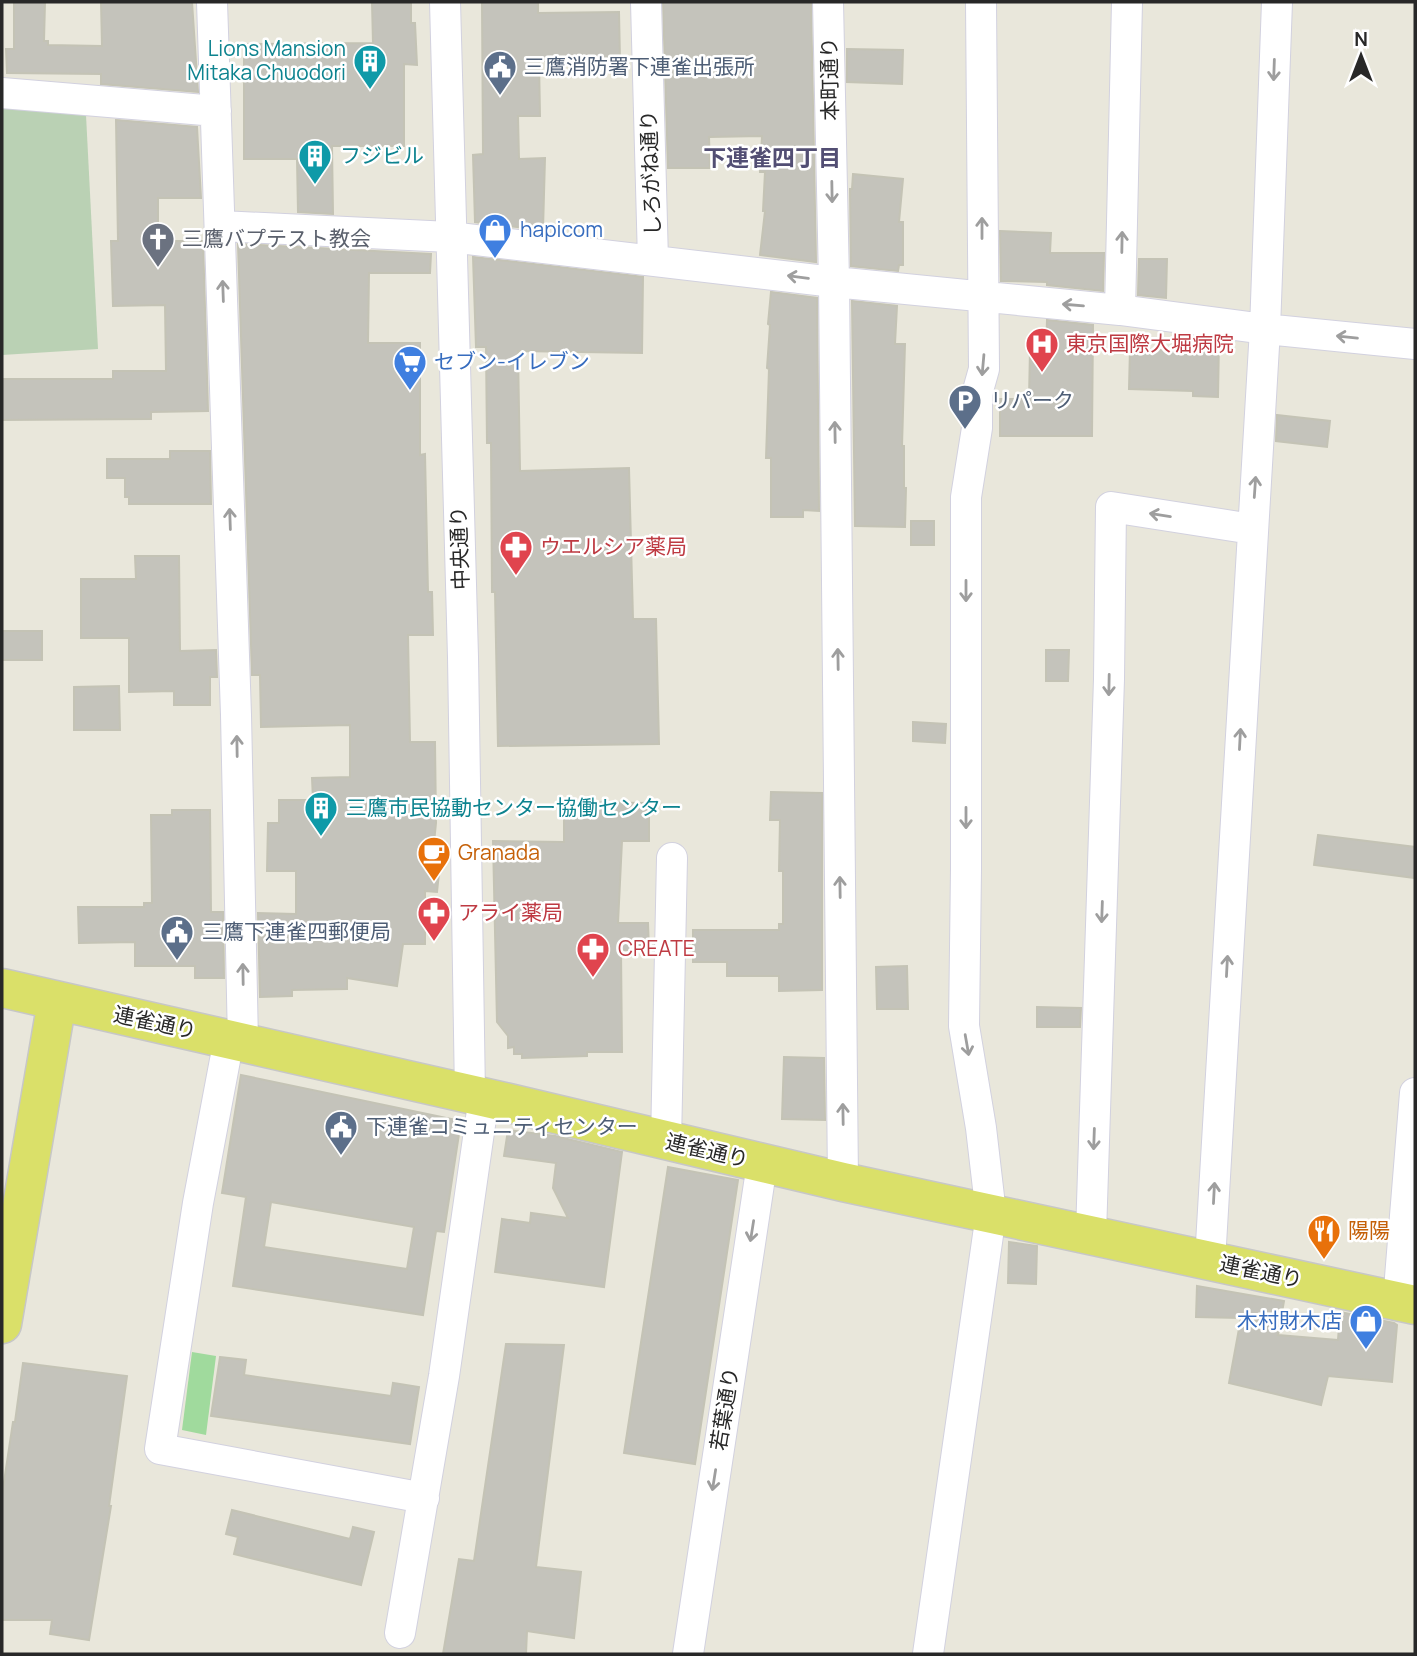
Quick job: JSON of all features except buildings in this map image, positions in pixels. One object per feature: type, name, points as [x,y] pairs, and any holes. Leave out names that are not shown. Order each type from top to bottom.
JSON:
[{"type":"main road","name":"連雀通り","points":[[2,988],[236,1040],[762,1164],[1406,1303]]},
{"type":"main road","points":[[2,1324],[57,1001]]},
{"type":"street","points":[[212,2],[236,701],[236,1040],[198,1203],[160,1449],[424,1498]]},
{"type":"street","name":"中央通り","points":[[400,1633],[463,1251],[477,1096],[445,2]]},
{"type":"street","name":"しろがね通り","points":[[646,2],[653,260]]},
{"type":"street","name":"本町通り","points":[[828,2],[834,282],[843,1182]]},
{"type":"street","points":[[928,1654],[991,1214],[981,1128],[964,1026],[967,869],[967,497],[977,428],[977,394],[984,369],[981,2]]},
{"type":"street","points":[[1120,310],[1127,2]]},
{"type":"street","points":[[1210,1261],[1265,329],[1277,2]]},
{"type":"street","points":[[2,93],[216,111]]},
{"type":"street","points":[[221,226],[450,237],[834,282],[1120,310],[1265,329],[1415,344]]},
{"type":"street","points":[[1091,1234],[1109,692],[1111,507],[1252,529]]},
{"type":"street","points":[[666,1142],[673,858]]},
{"type":"street","points":[[1406,1303],[1415,1093]]},
{"type":"street","name":"若葉通り","points":[[688,1654],[762,1164]]},
{"type":"green space","points":[[2,104],[86,115],[98,349],[2,355]]},
{"type":"green space","points":[[192,1352],[216,1356],[206,1435],[182,1430]]},
{"type":"place","name":"Lions Mansion Mitaka Chuodori","points":[[370,91]]},
{"type":"place","name":"三鷹消防署下連雀出張所","points":[[500,97]]},
{"type":"place","name":"フジビル","points":[[315,186]]},
{"type":"place","name":"hapicom","points":[[495,260]]},
{"type":"place","name":"三鷹バプテスト教会","points":[[158,269]]},
{"type":"place","name":"東京国際大堀病院","points":[[1042,374]]},
{"type":"place","name":"セブン-イレブン","points":[[410,392]]},
{"type":"place","name":"リパーク","points":[[965,431]]},
{"type":"place","name":"ウエルシア薬局","points":[[516,577]]},
{"type":"place","name":"三鷹市民協動センター協働センター","points":[[321,838]]},
{"type":"place","name":"Granada","points":[[434,883]]},
{"type":"place","name":"アライ薬局","points":[[434,943]]},
{"type":"place","name":"三鷹下連雀四郵便局","points":[[177,962]]},
{"type":"place","name":"CREATE","points":[[593,979]]},
{"type":"place","name":"下連雀コミュニティセンター","points":[[341,1157]]},
{"type":"place","name":"陽陽","points":[[1324,1261]]},
{"type":"place","name":"木村財木店","points":[[1366,1351]]},
{"type":"district","name":"下連雀四丁目","points":[[772,158]]}]
